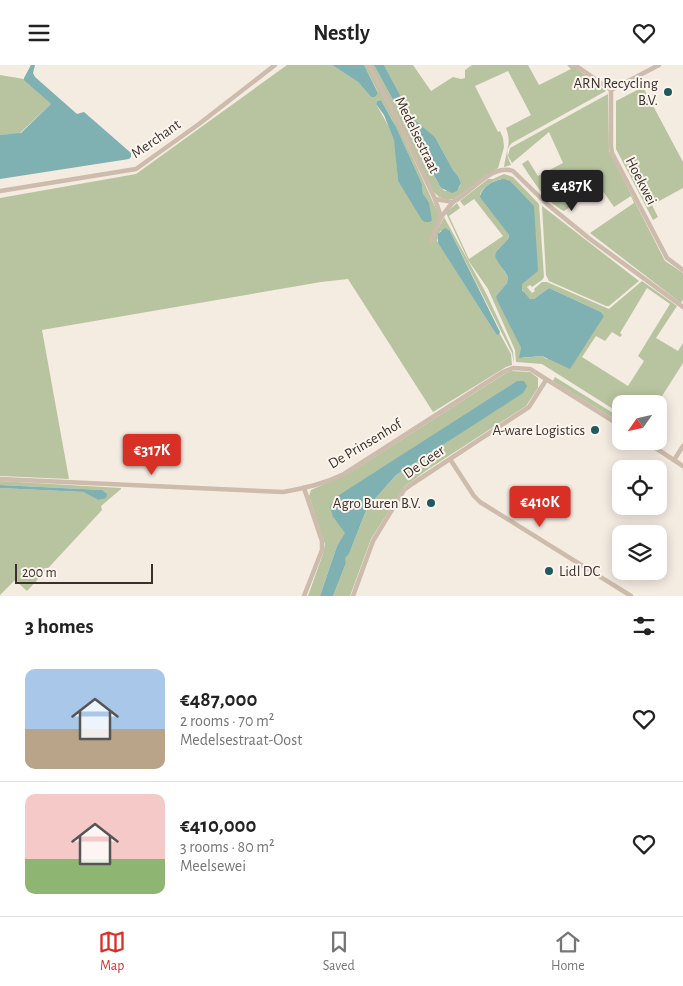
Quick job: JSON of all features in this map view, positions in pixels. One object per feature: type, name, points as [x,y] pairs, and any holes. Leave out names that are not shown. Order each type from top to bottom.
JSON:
[{"type":"street","name":"Merchant","points":[[0,191],[136,169],[199,124],[275,65]]},
{"type":"street","name":"Medelsestraat","points":[[369,65],[435,199],[441,217]]},
{"type":"street","points":[[575,65],[611,90],[659,65]]},
{"type":"street","name":"Hoekwei","points":[[611,90],[612,153],[667,258],[683,270]]},
{"type":"street","points":[[431,241],[441,217],[453,202],[496,171],[506,169],[513,171],[547,204],[590,239],[683,307]]},
{"type":"street","points":[[435,199],[453,202]]},
{"type":"street","name":"De Prinsenhof","points":[[0,479],[283,491],[304,488],[344,474],[505,371],[513,368],[528,369],[612,420]]},
{"type":"street","name":"De Geer","points":[[352,596],[373,541],[404,490],[529,407],[546,380]]},
{"type":"street","points":[[674,460],[683,446]]},
{"type":"street","points":[[659,450],[683,466]]},
{"type":"street","points":[[450,459],[474,497],[480,502],[631,596]]},
{"type":"street","points":[[304,488],[322,541],[322,550],[304,596]]},
{"type":"green space","points":[[287,65],[332,65],[358,82],[371,97],[375,97],[378,92],[364,65],[367,65],[399,127],[438,213],[436,233],[444,217],[486,293],[513,351],[514,364],[512,353],[450,231],[440,231],[437,241],[496,334],[500,334],[511,354],[512,365],[433,412],[348,279],[321,282],[42,330],[69,479],[0,476],[0,198],[136,174]],"holes":[[[381,100],[393,121],[422,184],[423,194],[432,220],[424,221],[398,181],[395,142],[376,104],[377,101]]]},
{"type":"green space","points":[[371,65],[374,65],[441,188],[445,191],[459,188],[461,183],[458,176],[435,137],[412,119],[384,65],[413,65],[431,91],[453,77],[465,78],[465,70],[472,65],[528,65],[539,85],[571,69],[567,65],[572,65],[606,91],[512,143],[507,153],[511,165],[504,167],[509,143],[506,128],[531,115],[508,71],[475,86],[498,132],[500,131],[504,147],[498,168],[454,199],[445,199],[439,197],[433,191]]},
{"type":"green space","points":[[0,75],[24,79],[51,104],[19,134],[0,135]]},
{"type":"green space","points":[[643,87],[683,162],[683,188],[652,205],[658,217],[653,220],[616,149],[616,101]]},
{"type":"green space","points":[[608,94],[609,151],[665,261],[683,273],[683,300],[681,303],[590,233],[634,203],[631,196],[614,207],[600,187],[564,211],[557,207],[540,191],[522,164],[528,160],[538,176],[563,163],[549,132],[512,163],[508,156],[510,148]]},
{"type":"green space","points":[[504,174],[513,177],[539,204],[544,277],[532,287],[530,285],[527,287],[532,293],[542,282],[547,282],[609,309],[642,281],[677,306],[656,338],[678,351],[683,343],[683,363],[663,395],[612,395],[612,408],[542,364],[516,362],[515,350],[488,289],[468,260],[446,213],[457,203],[460,208],[449,216],[469,259],[503,236],[474,199],[464,206],[460,201],[488,179]],"holes":[[[501,179],[521,287],[530,299],[534,299],[549,288],[601,312],[604,316],[547,359],[542,356],[522,358],[521,348],[496,296],[507,283],[508,277],[496,259],[498,249],[506,243],[509,235],[480,194],[489,184]],[[647,288],[670,304],[638,356],[644,361],[628,386],[582,357],[596,336],[605,341],[612,332],[620,337],[622,335],[620,333]]]},
{"type":"green space","points":[[542,206],[639,281],[609,306],[606,306],[549,281],[546,275]]},
{"type":"green space","points":[[511,371],[530,372],[538,378],[538,388],[526,406],[404,487],[371,539],[350,596],[333,596],[346,563],[344,558],[349,554],[367,508],[396,475],[456,436],[517,381],[449,426],[333,517],[346,533],[337,546],[320,596],[308,596],[325,544],[309,496],[311,490],[351,472]]},
{"type":"green space","points":[[555,377],[612,412],[612,417],[553,381]]},
{"type":"green space","points":[[0,481],[121,489],[101,506],[102,510],[27,591],[15,580],[0,595],[0,488],[83,492],[101,500],[102,490],[0,485]]},
{"type":"water","points":[[31,65],[35,65],[33,73],[35,77],[77,114],[84,112],[131,153],[131,157],[129,159],[0,179],[0,135],[21,133],[51,104],[24,80]]},
{"type":"water","points":[[332,65],[364,65],[378,93],[375,97],[371,97],[358,82]]},
{"type":"water","points":[[374,65],[384,65],[412,118],[435,137],[461,183],[457,191],[452,193],[441,188]]},
{"type":"water","points":[[381,100],[396,127],[422,184],[423,194],[429,203],[432,220],[430,222],[422,220],[398,181],[394,140],[384,115],[376,104],[377,101]]},
{"type":"water","points":[[504,179],[510,181],[534,206],[538,271],[522,284],[522,290],[530,299],[534,299],[549,288],[601,312],[604,316],[570,369],[542,356],[519,358],[521,348],[497,300],[496,296],[507,283],[508,277],[495,256],[509,235],[480,197],[483,190],[489,184]]},
{"type":"water","points":[[445,228],[450,231],[500,332],[499,335],[496,334],[438,243],[438,234]]},
{"type":"water","points":[[517,381],[524,381],[527,386],[523,393],[396,475],[367,508],[349,554],[345,558],[346,563],[333,596],[320,596],[337,546],[345,533],[333,517],[330,506],[336,497]]},
{"type":"water","points":[[0,485],[102,490],[107,494],[106,498],[99,500],[83,492],[0,488]]},
{"type":"place","name":"ARN Recycling B.V.","points":[[668,92]]},
{"type":"place","name":"A-ware Logistics","points":[[595,430]]},
{"type":"place","name":"Agro Buren B.V.","points":[[431,503]]},
{"type":"place","name":"Lidl DC","points":[[549,571]]}]
